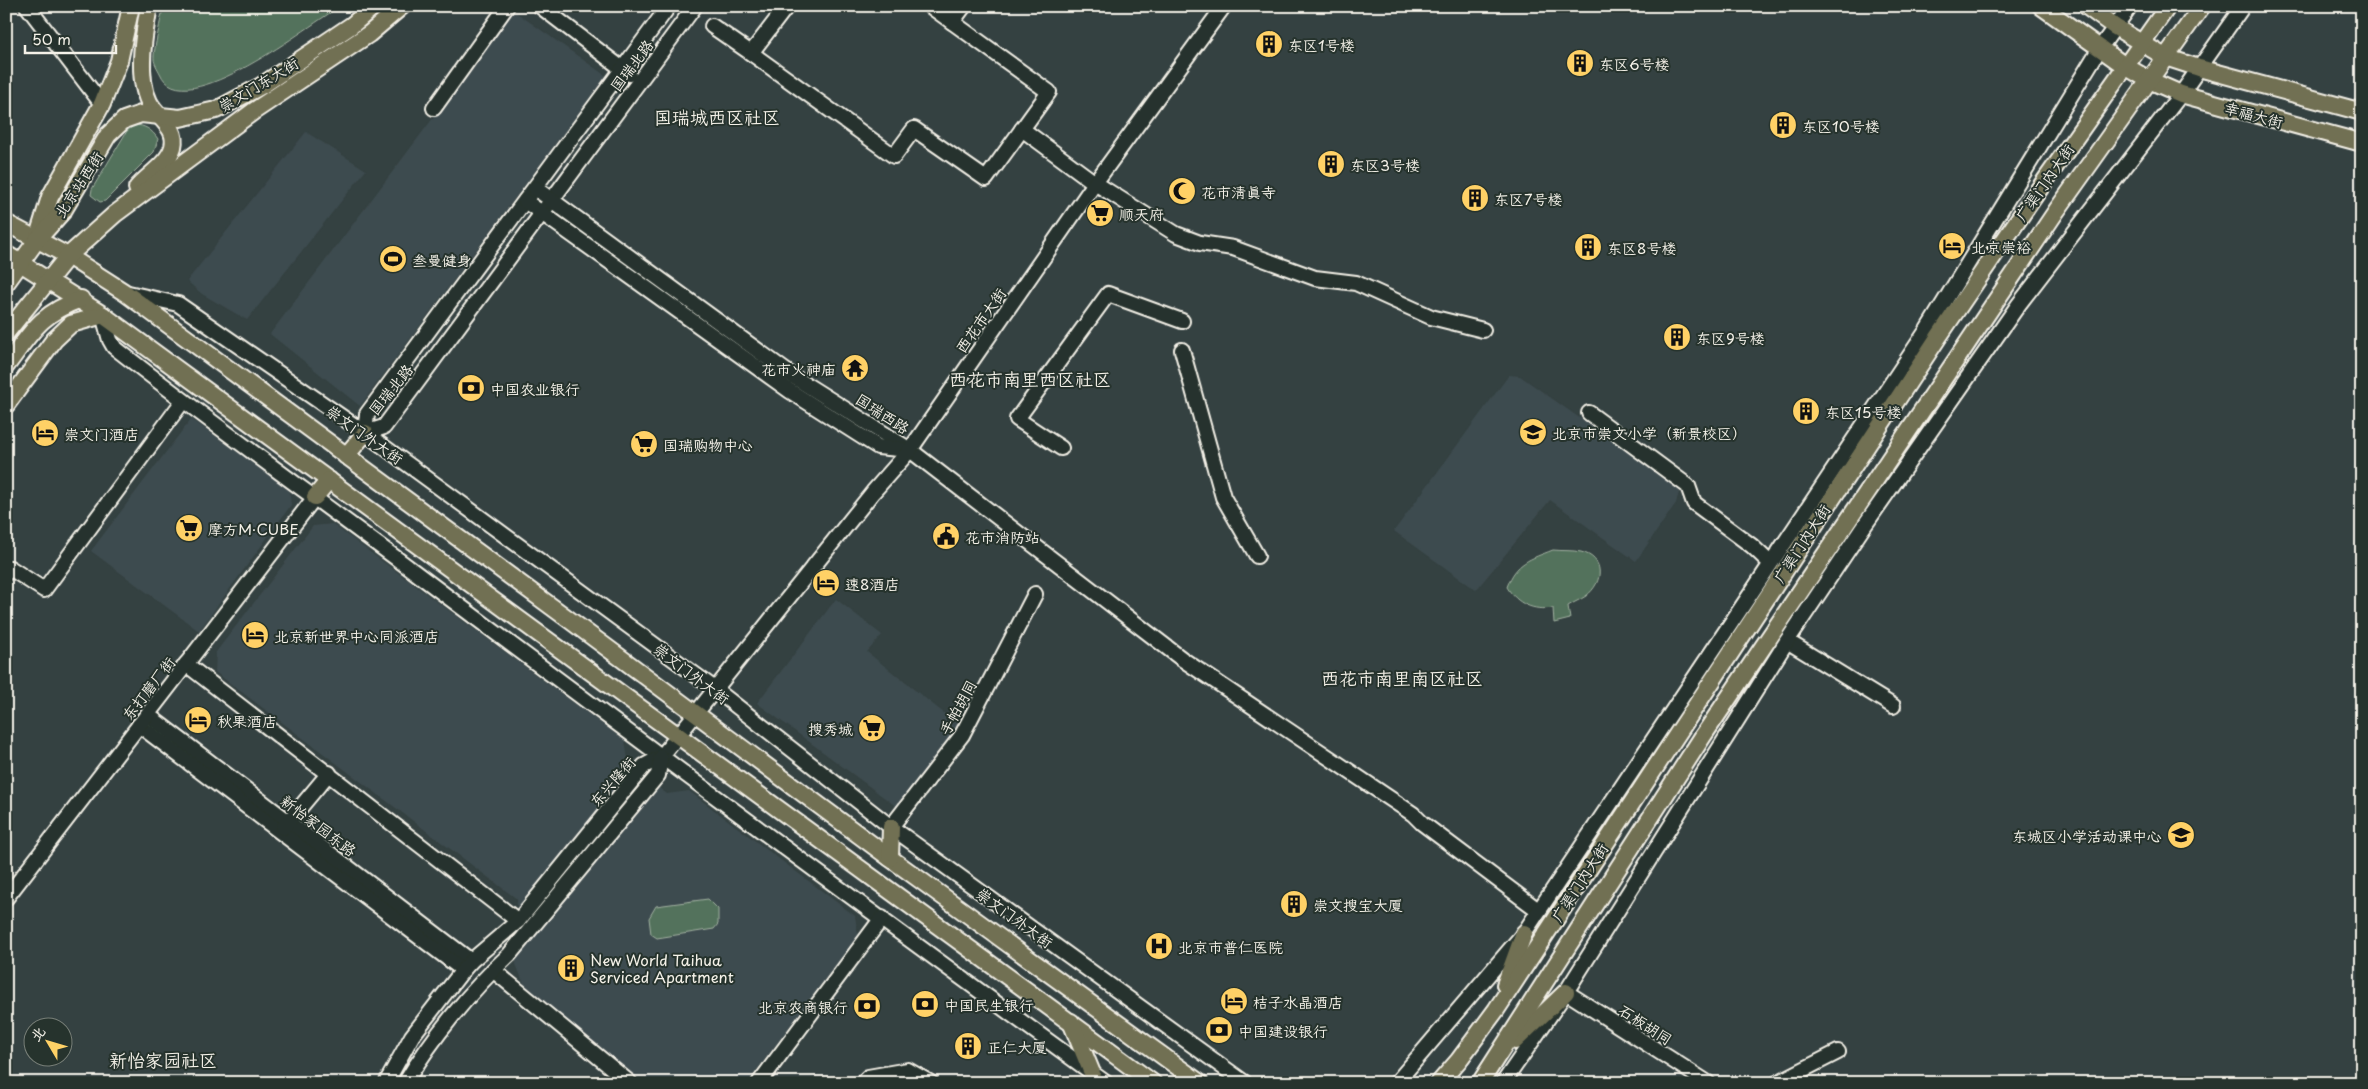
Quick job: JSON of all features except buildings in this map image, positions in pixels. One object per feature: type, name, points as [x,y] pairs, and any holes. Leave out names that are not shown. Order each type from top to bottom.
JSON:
[{"type":"main road","name":"北京站西街","points":[[37,240],[50,197],[102,104],[119,61],[131,6]]},
{"type":"main road","points":[[149,6],[143,37],[143,83],[150,104],[161,116]]},
{"type":"main road","name":"崇文门东大街","points":[[161,116],[168,118],[196,116],[216,110],[238,100],[352,25],[374,6]]},
{"type":"main road","name":"崇文门东大街","points":[[6,333],[48,278],[68,256],[115,214],[254,111],[369,34],[402,6]]},
{"type":"main road","name":"幸福大街","points":[[2041,6],[2125,66],[2149,80],[2181,94],[2362,143]]},
{"type":"main road","name":"幸福大街","points":[[2086,6],[2115,27],[2165,57],[2362,112]]},
{"type":"main road","name":"广渠门内大街","points":[[1439,1083],[1459,1060],[1496,1010],[1939,336],[2140,43],[2168,6]]},
{"type":"main road","name":"广渠门内大街","points":[[1480,1083],[1703,736],[2052,218],[2202,6]]},
{"type":"main road","name":"北京站西街","points":[[37,240],[67,205],[115,126],[124,120],[141,114],[161,116]]},
{"type":"main road","name":"崇文门东大街","points":[[115,214],[142,181],[165,161],[172,150],[174,139],[167,123],[161,116]]},
{"type":"main road","name":"崇文门外大街","points":[[6,223],[68,256],[124,292],[890,858],[1200,1083]]},
{"type":"main road","points":[[6,283],[37,240]]},
{"type":"main road","points":[[6,254],[48,278],[104,315],[862,872],[1153,1083]]},
{"type":"main road","points":[[6,366],[41,320],[58,309],[81,300]]},
{"type":"main road","points":[[6,406],[54,340],[71,324],[104,315]]},
{"type":"main road","points":[[346,456],[365,433]]},
{"type":"main road","points":[[315,497],[329,480]]},
{"type":"main road","points":[[890,858],[891,827]]},
{"type":"main road","points":[[1496,1010],[1524,933]]},
{"type":"main road","points":[[1497,1058],[1566,992]]},
{"type":"main road","points":[[1071,1022],[1092,1073]]},
{"type":"street","points":[[26,6],[102,104]]},
{"type":"street","points":[[434,108],[508,6]]},
{"type":"street","points":[[540,6],[637,80]]},
{"type":"street","name":"国瑞北路","points":[[669,6],[367,414],[365,433],[384,427],[694,6]]},
{"type":"street","points":[[751,53],[787,6]]},
{"type":"street","points":[[712,26],[894,156],[914,129],[986,179],[1049,92],[930,6]]},
{"type":"street","points":[[952,22],[964,6]]},
{"type":"street","name":"西花市大街","points":[[661,757],[873,492],[910,450],[1095,183],[1224,6]]},
{"type":"street","name":"广渠门内大街","points":[[1396,1083],[1524,933],[1926,330],[2100,48],[2130,6]]},
{"type":"street","points":[[1503,1083],[1566,992],[1787,641],[1862,529],[2019,304],[2181,94],[2243,6]]},
{"type":"street","points":[[1022,129],[1095,183],[1176,234],[1200,243],[1233,248],[1315,278],[1356,283],[1431,317],[1483,330]]},
{"type":"street","name":"国瑞西路","points":[[535,188],[794,376],[910,450]]},
{"type":"street","name":"国瑞西路","points":[[525,201],[790,391],[878,447],[910,450]]},
{"type":"street","name":"崇文门外大街","points":[[124,292],[178,304],[365,433],[716,690],[891,827],[1246,1083]]},
{"type":"street","points":[[1061,448],[1017,419],[1108,294],[1182,321]]},
{"type":"street","points":[[104,315],[110,340],[114,347],[183,401],[315,497],[661,757],[1106,1083]]},
{"type":"street","points":[[1182,350],[1223,497],[1257,556]]},
{"type":"street","points":[[6,573],[10,568],[44,590],[183,401]]},
{"type":"street","points":[[1589,413],[1688,486],[1694,503],[1752,546],[1770,563]]},
{"type":"street","points":[[910,450],[1182,659],[1413,814],[1538,910]]},
{"type":"street","name":"东打磨厂街","points":[[6,898],[315,497]]},
{"type":"street","name":"手帕胡同","points":[[891,827],[962,735],[1035,594]]},
{"type":"street","points":[[1787,641],[1893,706]]},
{"type":"street","points":[[186,664],[518,921]]},
{"type":"street","name":"新怡家园东路","points":[[144,720],[467,966]]},
{"type":"street","name":"东兴隆街","points":[[386,1083],[412,1036],[467,966],[518,921],[644,766],[661,757]]},
{"type":"street","name":"东兴隆街","points":[[405,1083],[426,1051],[493,970],[509,955],[658,775],[661,757]]},
{"type":"street","points":[[284,827],[329,773]]},
{"type":"street","points":[[758,1083],[882,918]]},
{"type":"street","points":[[493,970],[630,1083]]},
{"type":"street","name":"石板胡同","points":[[1566,992],[1708,1083]]},
{"type":"street","points":[[1777,1083],[1838,1052]]},
{"type":"street","points":[[862,1083],[868,1077],[908,1070],[931,1083]]},
{"type":"shaded area","points":[[514,11],[606,76],[360,406],[270,334]]},
{"type":"shaded area","points":[[306,132],[366,170],[247,320],[202,294],[187,281]]},
{"type":"shaded area","name":"北京市崇文小学（新景校区）","points":[[1509,375],[1520,376],[1680,489],[1676,503],[1636,561],[1550,500],[1476,590],[1394,531]]},
{"type":"shaded area","name":"摩方M·CUBE","points":[[191,419],[289,488],[291,505],[199,631],[91,551]]},
{"type":"shaded area","points":[[332,524],[625,741],[629,766],[667,794],[689,791],[855,916],[858,935],[747,1083],[640,1083],[526,989],[516,964],[517,899],[215,672],[216,652],[313,526]]},
{"type":"shaded area","name":"搜秀城","points":[[836,599],[882,635],[867,652],[960,726],[901,810],[757,703]]},
{"type":"green space","points":[[163,6],[341,6],[248,66],[219,80],[193,88],[173,86],[160,73],[155,62],[155,49]]},
{"type":"green space","points":[[134,125],[145,127],[156,136],[158,139],[154,152],[105,201],[100,202],[91,195],[92,189],[127,131]]},
{"type":"green space","points":[[1553,550],[1578,551],[1589,555],[1598,565],[1599,571],[1599,578],[1592,590],[1586,596],[1568,606],[1570,619],[1554,623],[1553,608],[1546,609],[1526,605],[1516,598],[1507,587],[1515,572],[1525,562]]},
{"type":"green space","points":[[708,899],[718,909],[718,924],[714,929],[657,938],[651,934],[649,918],[656,906]]},
{"type":"place","name":"东区1号楼","points":[[1269,44]]},
{"type":"place","name":"东区6号楼","points":[[1580,63]]},
{"type":"place","name":"东区10号楼","points":[[1783,125]]},
{"type":"place","name":"东区3号楼","points":[[1331,164]]},
{"type":"place","name":"花市清真寺","points":[[1182,191]]},
{"type":"place","name":"东区7号楼","points":[[1475,198]]},
{"type":"place","name":"顺天府","points":[[1100,213]]},
{"type":"place","name":"北京崇裕","points":[[1952,246]]},
{"type":"place","name":"东区8号楼","points":[[1588,247]]},
{"type":"place","name":"叁曼健身","points":[[393,259]]},
{"type":"place","name":"东区9号楼","points":[[1677,337]]},
{"type":"place","name":"花市火神庙","points":[[855,368]]},
{"type":"place","name":"中国农业银行","points":[[471,388]]},
{"type":"place","name":"东区15号楼","points":[[1806,411]]},
{"type":"place","name":"北京市崇文小学（新景校区）","points":[[1533,432]]},
{"type":"place","name":"崇文门酒店","points":[[45,433]]},
{"type":"place","name":"国瑞购物中心","points":[[644,444]]},
{"type":"place","name":"摩方M·CUBE","points":[[189,528]]},
{"type":"place","name":"花市消防站","points":[[946,536]]},
{"type":"place","name":"速8酒店","points":[[826,583]]},
{"type":"place","name":"北京新世界中心同派酒店","points":[[255,635]]},
{"type":"place","name":"秋果酒店","points":[[198,720]]},
{"type":"place","name":"搜秀城","points":[[872,728]]},
{"type":"place","name":"东城区小学活动课中心","points":[[2181,835]]},
{"type":"place","name":"崇文搜宝大厦","points":[[1294,904]]},
{"type":"place","name":"北京市普仁医院","points":[[1159,946]]},
{"type":"place","name":"New World Taihua Serviced Apartment","points":[[571,968]]},
{"type":"place","name":"桔子水晶酒店","points":[[1234,1001]]},
{"type":"place","name":"中国民生银行","points":[[925,1004]]},
{"type":"place","name":"北京农商银行","points":[[867,1006]]},
{"type":"place","name":"中国建设银行","points":[[1219,1030]]},
{"type":"place","name":"正仁大厦","points":[[968,1046]]},
{"type":"district","name":"国瑞城西区社区","points":[[717,116]]},
{"type":"district","name":"西花市南里西区社区","points":[[1030,378]]},
{"type":"district","name":"西花市南里南区社区","points":[[1402,677]]},
{"type":"district","name":"新怡家园社区","points":[[163,1059]]}]
